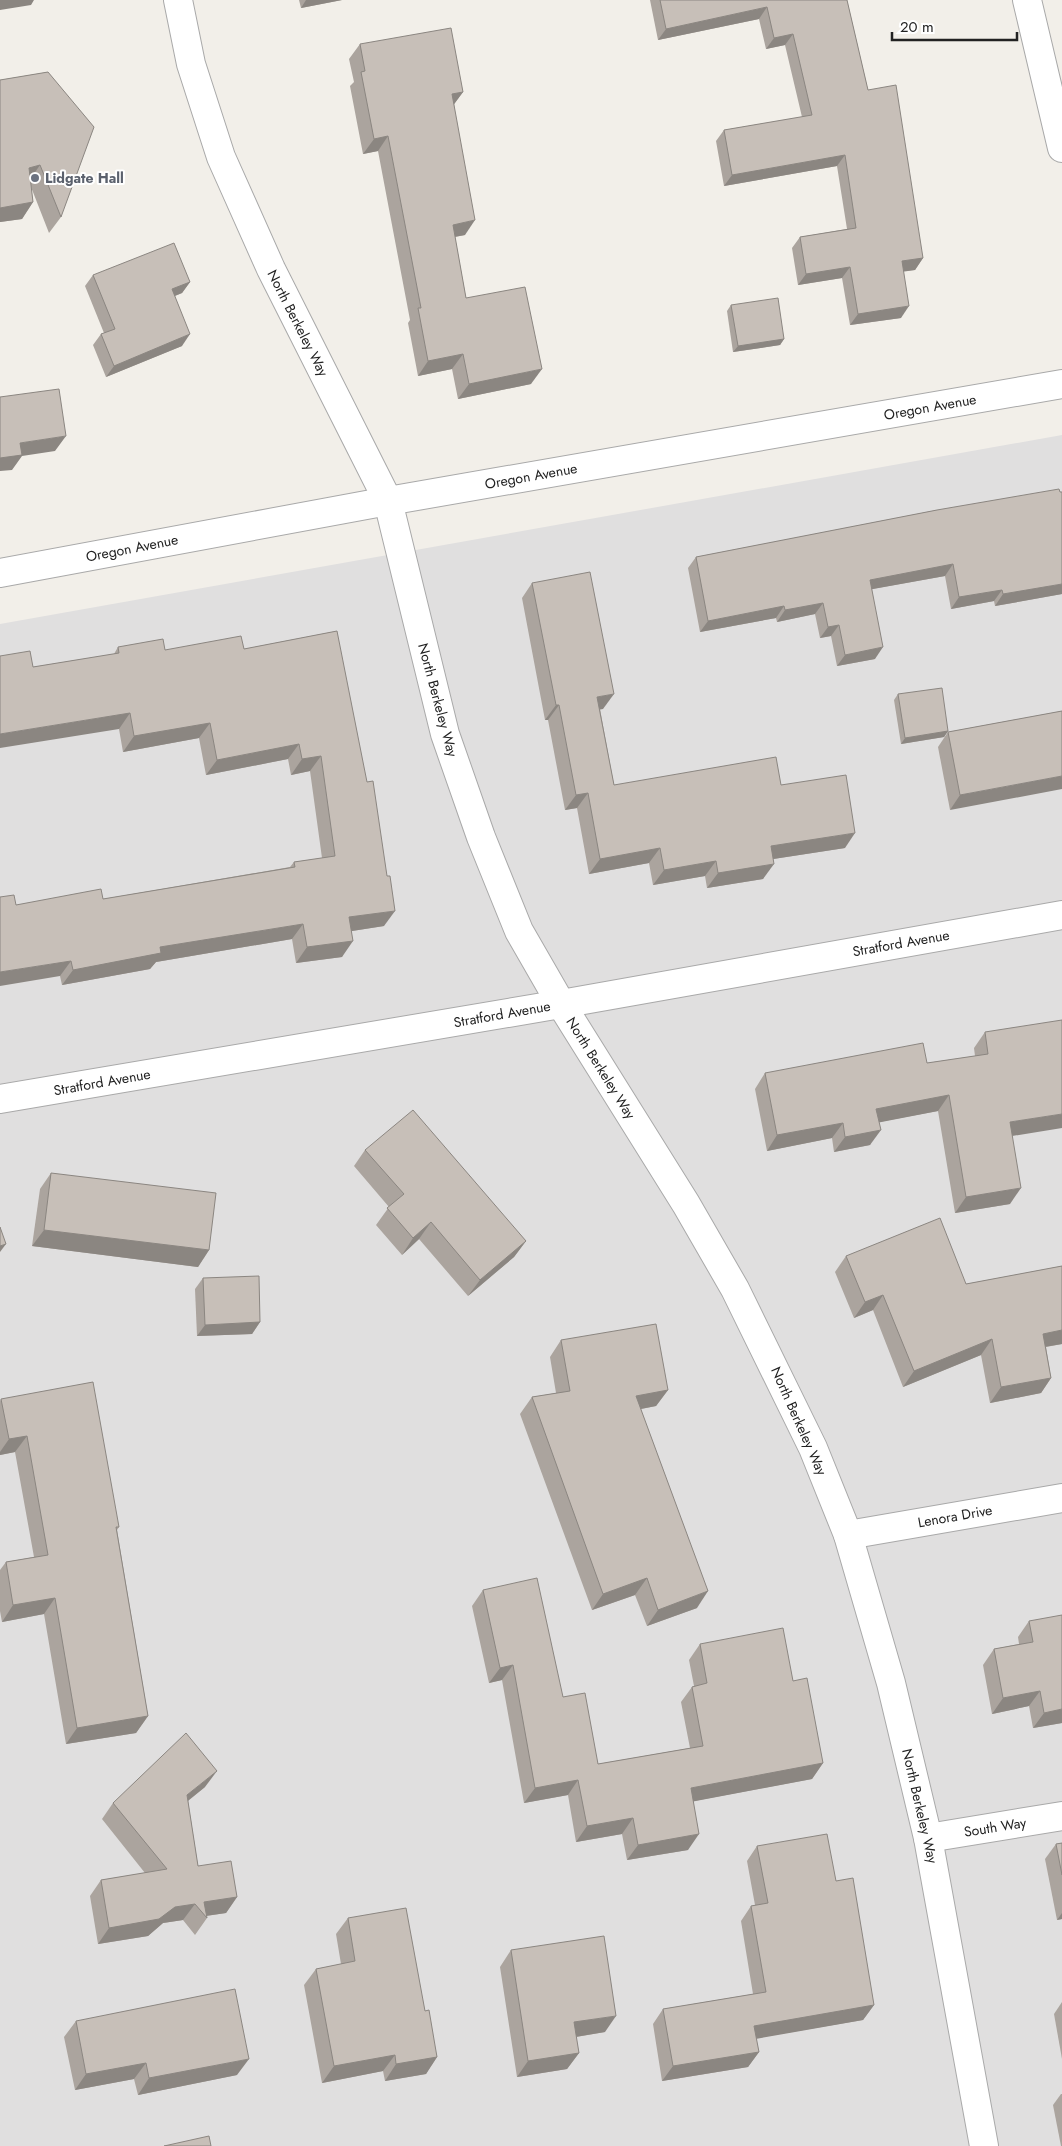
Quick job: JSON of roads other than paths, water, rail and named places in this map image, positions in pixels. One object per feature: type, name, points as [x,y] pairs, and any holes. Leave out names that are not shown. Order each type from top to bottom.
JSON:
[{"type":"street","name":"North Berkeley Way","points":[[178,0],[191,64],[221,156],[271,269],[388,501],[452,753],[480,837],[519,931],[561,1004],[686,1204],[735,1289],[813,1448],[848,1535],[891,1683],[928,1838],[984,2146]]},
{"type":"street","points":[[1027,0],[1062,148]]},
{"type":"street","name":"Oregon Avenue","points":[[0,573],[388,501],[1062,384]]},
{"type":"street","name":"Stratford Avenue","points":[[0,1099],[561,1004],[1062,915]]},
{"type":"street","name":"Lenora Drive","points":[[848,1535],[1062,1498]]},
{"type":"street","name":"South Way","points":[[928,1838],[1062,1816]]},
{"type":"place","name":"Lidgate Hall","points":[[35,178]]}]
